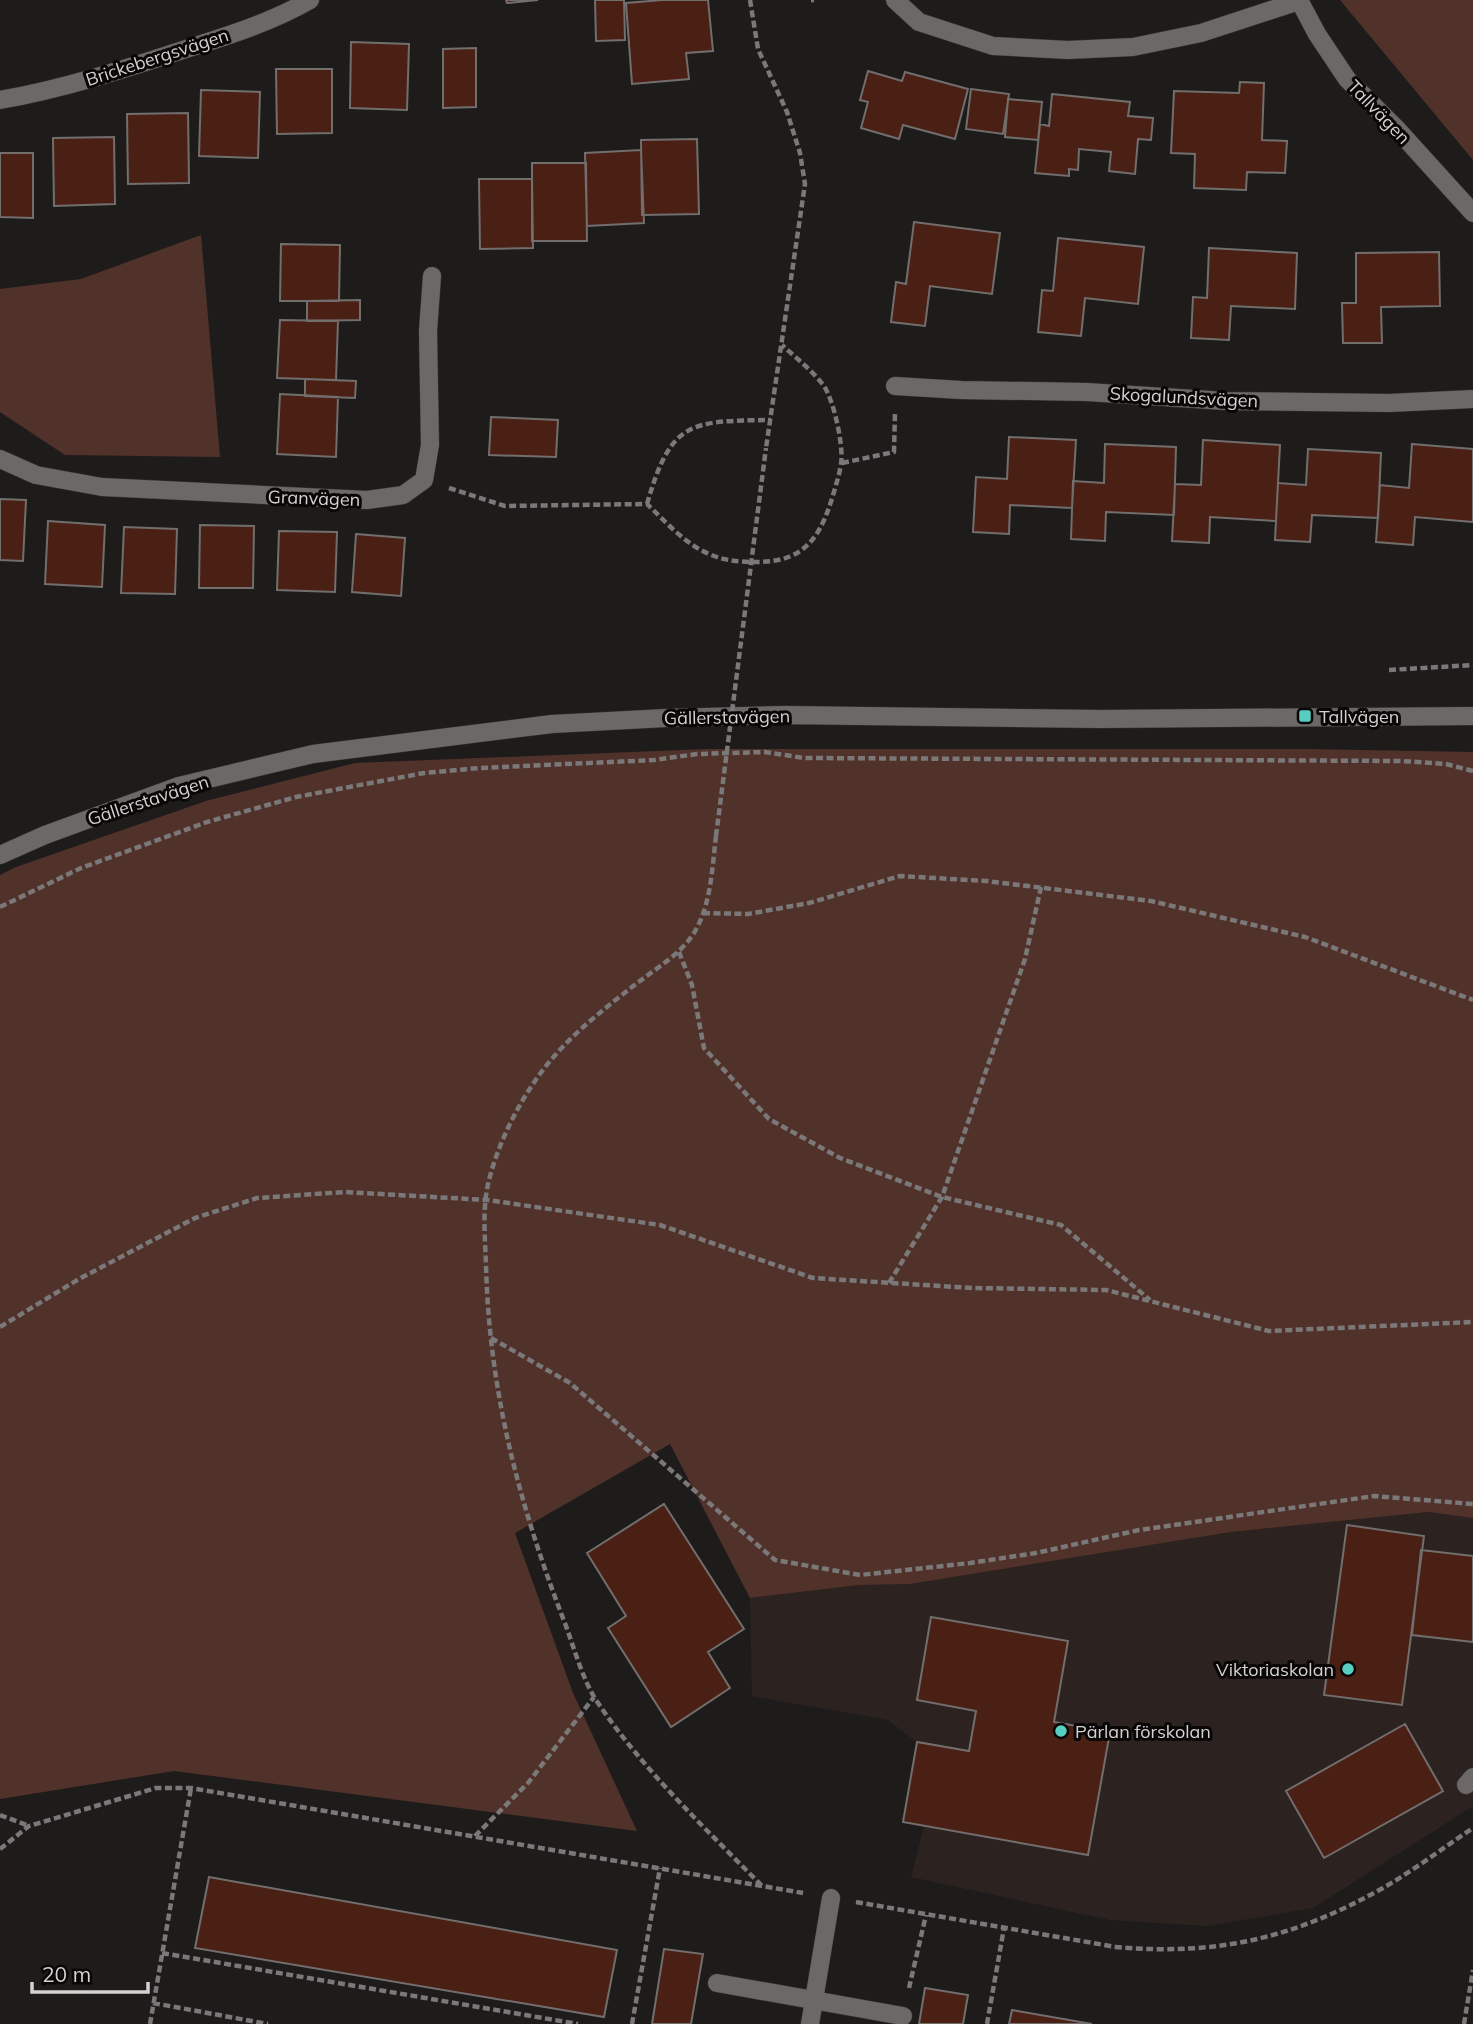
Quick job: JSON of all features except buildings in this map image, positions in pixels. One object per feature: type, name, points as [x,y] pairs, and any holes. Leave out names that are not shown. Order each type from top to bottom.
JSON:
[{"type":"street","name":"Brickebergsvägen","points":[[0,100],[39,93],[136,66],[221,38],[310,0]]},
{"type":"street","points":[[895,0],[919,22],[993,46],[1068,50],[1133,47],[1201,33],[1299,0]]},
{"type":"street","name":"Tallvägen","points":[[1299,0],[1317,34],[1347,79],[1396,128],[1473,213]]},
{"type":"street","points":[[424,480],[430,445],[428,331],[432,276]]},
{"type":"street","name":"Skogalundsvägen","points":[[895,386],[1087,392],[1225,401],[1389,403],[1473,399]]},
{"type":"street","name":"Granvägen","points":[[0,459],[36,475],[102,487],[234,495],[367,500],[403,495],[424,480]]},
{"type":"street","name":"Gällerstavägen","points":[[0,855],[45,835],[179,786],[300,757],[552,724],[785,715],[1101,719],[1473,716]]},
{"type":"street","points":[[810,2024],[831,1898]]},
{"type":"street","points":[[718,1983],[903,2016]]},
{"type":"path","points":[[750,0],[758,49],[788,112],[800,153],[805,184],[766,448],[712,876],[703,913],[692,936],[679,952],[607,1006],[568,1042],[536,1079],[508,1129],[489,1181],[484,1216],[486,1300],[499,1405],[517,1485],[544,1572],[594,1697],[663,1785],[763,1886]]},
{"type":"path","points":[[424,480],[505,506],[647,504],[684,539],[708,554],[731,562],[772,562],[793,556],[813,541],[827,517],[842,463],[837,426],[825,388],[810,370],[782,345]]},
{"type":"path","points":[[842,463],[894,453],[895,386]]},
{"type":"path","points":[[647,504],[657,470],[668,448],[684,431],[719,421],[771,420]]},
{"type":"path","points":[[1389,670],[1473,665]]},
{"type":"path","points":[[0,907],[81,868],[232,815],[308,795],[424,773],[654,760],[697,754],[765,752],[804,758],[1402,761],[1446,764],[1473,771]]},
{"type":"path","points":[[703,913],[748,914],[809,903],[900,876],[1041,887],[1151,901],[1305,937],[1473,1000]]},
{"type":"path","points":[[889,1283],[942,1197],[1025,960],[1041,887]]},
{"type":"path","points":[[679,952],[692,985],[704,1048],[769,1119],[840,1158],[942,1197],[1061,1225],[1150,1301]]},
{"type":"path","points":[[0,1327],[79,1279],[195,1218],[257,1198],[345,1192],[486,1200],[660,1225],[813,1278],[972,1288],[1106,1290],[1269,1331],[1473,1322]]},
{"type":"path","points":[[491,1337],[570,1383],[775,1560],[860,1575],[1036,1553],[1139,1530],[1374,1496],[1473,1504]]},
{"type":"path","points":[[474,1836],[528,1783],[594,1697]]},
{"type":"path","points":[[0,1849],[29,1826],[156,1788],[191,1788],[1116,1947],[1159,1951],[1199,1949],[1284,1934],[1332,1914],[1385,1887],[1473,1828]]},
{"type":"path","points":[[150,2024],[191,1788]]},
{"type":"path","points":[[0,1815],[29,1826]]},
{"type":"path","points":[[632,2024],[660,1868]]},
{"type":"path","points":[[903,2016],[926,1914]]},
{"type":"path","points":[[987,2024],[1004,1928]]},
{"type":"path","points":[[162,1953],[578,2024]]},
{"type":"path","points":[[1464,2024],[1473,1970]]},
{"type":"path","points":[[153,2003],[268,2024]]},
{"type":"shaded area","points":[[1340,0],[1473,0],[1473,160]]},
{"type":"shaded area","points":[[201,235],[220,457],[65,455],[0,412],[0,289],[81,279]]},
{"type":"shaded area","points":[[707,749],[1305,749],[1473,752],[1473,1518],[1428,1512],[1231,1532],[910,1584],[859,1585],[750,1598],[670,1444],[515,1533],[573,1693],[637,1831],[174,1771],[0,1799],[0,875],[16,867],[206,801],[355,763]]},
{"type":"shaded area","points":[[1428,1512],[1473,1518],[1473,1806],[1313,1908],[1207,1926],[1110,1920],[911,1877],[924,1826],[903,1822],[917,1742],[888,1720],[752,1696],[750,1598],[859,1585],[910,1584],[1231,1532]]},
{"type":"place","name":"Tallvägen","points":[[1305,716]]},
{"type":"place","name":"Viktoriaskolan","points":[[1348,1669]]},
{"type":"place","name":"Pärlan förskolan","points":[[1061,1731]]}]
